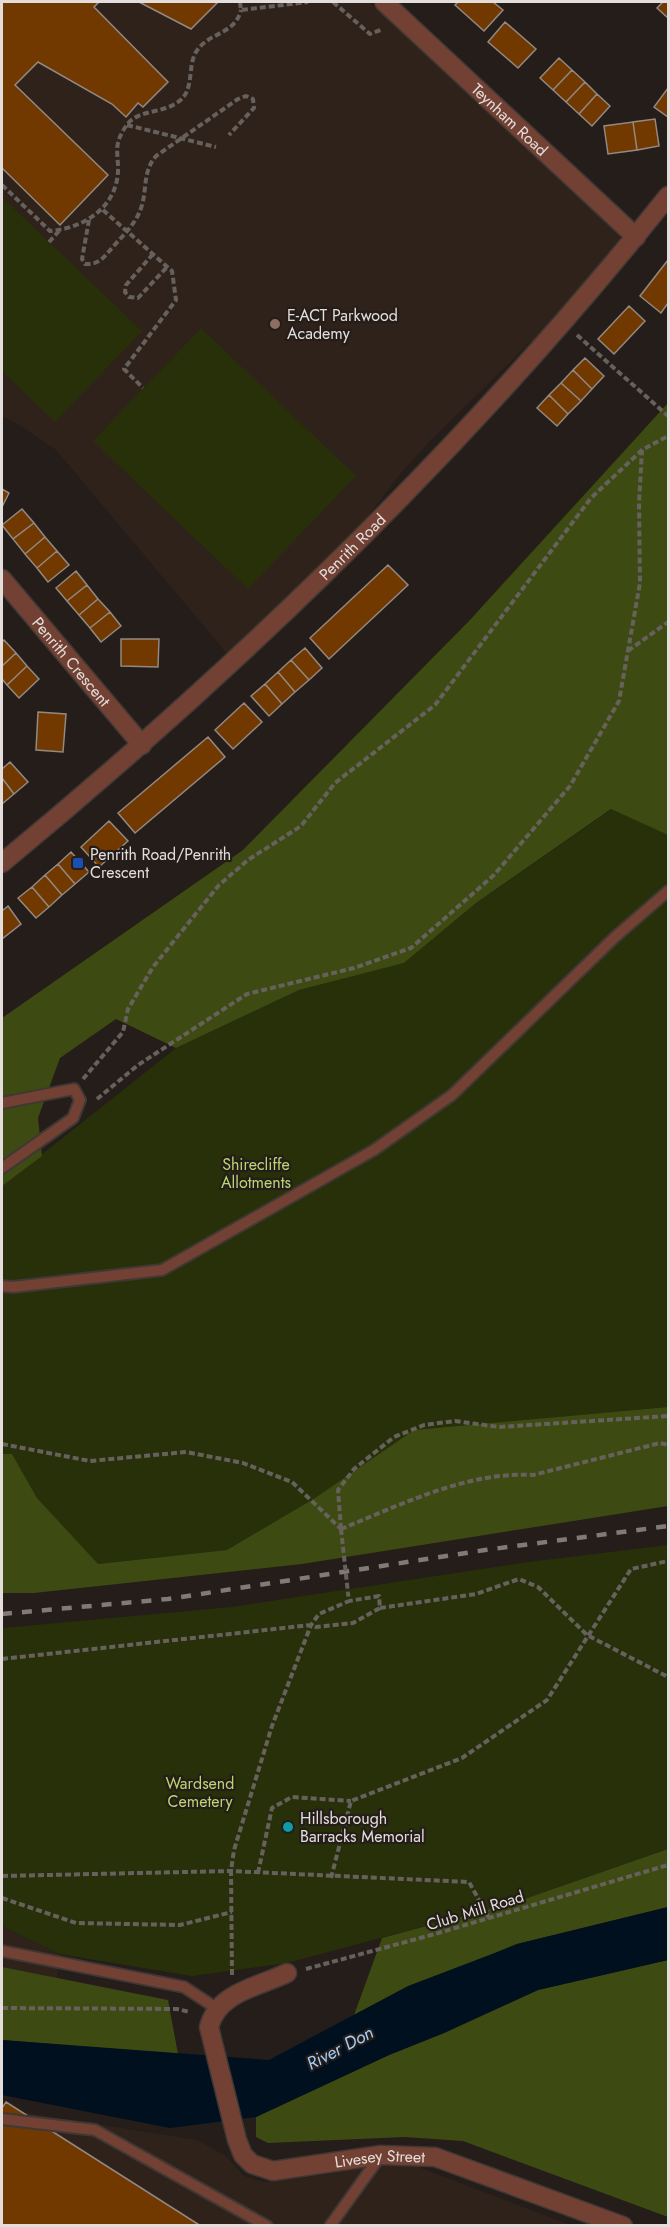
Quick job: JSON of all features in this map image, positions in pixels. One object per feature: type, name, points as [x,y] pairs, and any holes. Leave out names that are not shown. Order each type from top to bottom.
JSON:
[{"type":"street","name":"Teynham Road","points":[[388,6],[636,237]]},
{"type":"street","name":"Penrith Road","points":[[2,863],[142,746],[338,560],[483,412],[563,323],[669,196]]},
{"type":"street","name":"Penrith Crescent","points":[[2,579],[142,746]]},
{"type":"street","points":[[214,2013],[232,1996],[287,1973]]},
{"type":"street","name":"Livesey Street","points":[[214,2013],[209,2027],[212,2046],[237,2140],[243,2155],[252,2164],[273,2171],[381,2155],[421,2156],[449,2161],[623,2226]]},
{"type":"lane","points":[[2,1286],[13,1287],[162,1270],[375,1150],[452,1095],[615,938],[669,891]]},
{"type":"lane","points":[[2,1103],[74,1089],[80,1100],[73,1118],[2,1168]]},
{"type":"lane","points":[[2,1951],[184,1987],[214,2013]]},
{"type":"lane","points":[[2,2119],[95,2130],[267,2226]]},
{"type":"lane","points":[[330,2226],[381,2155]]},
{"type":"path","points":[[2,186],[50,231],[89,220],[103,210],[112,195],[118,166],[115,149],[127,124],[136,116],[168,108],[181,101],[188,90],[192,63],[197,51],[232,28],[238,20],[241,10],[240,2]]},
{"type":"path","points":[[241,10],[308,2]]},
{"type":"path","points":[[333,2],[370,34],[393,24],[388,6]]},
{"type":"path","points":[[89,220],[82,259],[85,264],[99,262],[128,231],[141,207],[148,165],[156,156],[238,99],[246,96],[253,99],[254,108],[228,135]]},
{"type":"path","points":[[127,124],[178,140],[216,147]]},
{"type":"path","points":[[103,210],[172,271],[176,300],[124,369],[143,388]]},
{"type":"path","points":[[49,242],[60,230]]},
{"type":"path","points":[[153,254],[126,285],[125,292],[129,297],[138,298],[167,267]]},
{"type":"path","points":[[563,323],[668,416]]},
{"type":"path","points":[[74,1089],[123,1032],[128,1009],[153,967],[219,885],[248,860],[301,826],[335,783],[435,705],[591,498],[642,450],[669,436]]},
{"type":"path","points":[[73,1118],[138,1065],[247,994],[354,968],[411,948],[494,875],[570,786],[619,701],[640,583],[639,503],[642,450]]},
{"type":"path","points":[[628,652],[669,622]]},
{"type":"path","points":[[349,1601],[338,1490],[354,1469],[394,1437],[411,1428],[455,1421],[499,1427],[669,1416]]},
{"type":"path","points":[[341,1529],[428,1492],[512,1473],[533,1475],[660,1443],[669,1445]]},
{"type":"path","points":[[2,1444],[90,1461],[186,1452],[243,1464],[292,1482],[316,1502],[341,1529]]},
{"type":"path","points":[[258,1873],[272,1808],[292,1797],[351,1800],[462,1758],[547,1700],[631,1569],[669,1561]]},
{"type":"path","points":[[2,1659],[311,1624],[316,1627],[353,1623],[380,1608],[476,1594],[519,1579],[538,1587],[587,1635],[669,1677]]},
{"type":"path","points":[[232,1996],[231,1871],[243,1816],[268,1737],[311,1624],[319,1614],[349,1601],[379,1596],[380,1608]]},
{"type":"path","points":[[331,1878],[351,1800]]},
{"type":"path","name":"Club Mill Road","points":[[287,1973],[489,1918],[669,1864]]},
{"type":"path","points":[[2,1876],[231,1871],[331,1878],[411,1878],[469,1882],[489,1918]]},
{"type":"path","points":[[2,1898],[76,1923],[180,1925],[232,1912]]},
{"type":"path","points":[[2,2008],[177,2009],[214,2013]]},
{"type":"shaded area","name":"E-ACT Parkwood Academy","points":[[2,2],[369,2],[615,230],[620,238],[622,247],[618,256],[433,438],[401,473],[350,540],[229,656],[56,450],[2,416]]},
{"type":"shaded area","points":[[2,1926],[59,1954],[57,1978],[2,1967]]},
{"type":"shaded area","points":[[2,2109],[197,2140],[226,2156],[244,2176],[264,2182],[324,2175],[400,2160],[570,2225],[2,2225]]},
{"type":"green space","points":[[3,198],[142,331],[55,422],[2,371]]},
{"type":"green space","points":[[201,328],[356,476],[248,589],[93,441]]},
{"type":"green space","points":[[668,403],[668,835],[611,809],[476,903],[404,963],[299,990],[176,1048],[116,1019],[60,1058],[38,1118],[42,1156],[2,1186],[2,1018],[243,850],[469,621]]},
{"type":"green space","name":"Shirecliffe Allotments","points":[[612,809],[668,835],[668,1407],[414,1430],[315,1498],[227,1550],[97,1564],[37,1498],[12,1454],[2,1454],[2,1186],[176,1048],[299,990],[404,963],[476,903]]},
{"type":"green space","points":[[668,1407],[668,1506],[302,1564],[34,1593],[2,1593],[2,1454],[12,1454],[37,1498],[98,1564],[227,1550],[315,1498],[414,1430]]},
{"type":"green space","name":"Wardsend Cemetery","points":[[668,1545],[668,1849],[516,1902],[287,1963],[192,1976],[59,1954],[2,1926],[2,1628],[231,1607],[528,1562]]},
{"type":"green space","points":[[668,1849],[668,1907],[517,1944],[353,2018],[382,1938],[516,1902]]},
{"type":"green space","points":[[668,1960],[668,2217],[463,2141],[405,2137],[268,2143],[256,2137],[256,2117],[389,2055],[444,2033],[538,1990]]},
{"type":"green space","points":[[2,1967],[168,2000],[178,2054],[2,2040]]},
{"type":"water","name":"River Don","points":[[668,1907],[668,1960],[538,1990],[444,2033],[389,2055],[256,2117],[170,2128],[2,2095],[2,2040],[269,2060],[408,1986],[517,1944]]},
{"type":"building","points":[[2,2],[99,2],[94,7],[168,82],[143,107],[138,103],[126,117],[112,104],[38,62],[15,85],[108,175],[60,225],[2,168]]},
{"type":"building","points":[[139,2],[218,2],[191,29]]},
{"type":"building","points":[[458,2],[493,2],[503,10],[484,31],[455,5]]},
{"type":"building","points":[[663,2],[668,2],[668,18],[657,8]]},
{"type":"building","points":[[505,22],[536,49],[518,68],[488,42]]},
{"type":"building","points":[[559,58],[572,70],[553,90],[540,78]]},
{"type":"building","points":[[572,70],[585,82],[566,102],[553,90]]},
{"type":"building","points":[[585,82],[597,94],[579,114],[566,102]]},
{"type":"building","points":[[668,88],[668,117],[654,107]]},
{"type":"building","points":[[597,94],[610,106],[592,126],[579,114]]},
{"type":"building","points":[[655,119],[659,146],[637,150],[633,122]]},
{"type":"building","points":[[633,122],[637,150],[608,154],[604,126]]},
{"type":"building","points":[[668,260],[668,303],[661,313],[640,296]]},
{"type":"building","points":[[629,306],[645,321],[614,354],[598,339]]},
{"type":"building","points":[[585,358],[604,376],[592,389],[573,370]]},
{"type":"building","points":[[573,370],[592,389],[581,401],[561,383]]},
{"type":"building","points":[[561,383],[581,401],[568,414],[549,395]]},
{"type":"building","points":[[549,395],[568,414],[557,426],[537,408]]},
{"type":"building","points":[[2,489],[9,493],[2,507]]},
{"type":"building","points":[[22,509],[34,523],[13,539],[2,525]]},
{"type":"building","points":[[34,523],[45,537],[25,554],[13,539]]},
{"type":"building","points":[[45,537],[57,551],[37,568],[25,554]]},
{"type":"building","points":[[57,551],[69,565],[48,582],[37,568]]},
{"type":"building","points":[[388,565],[408,585],[329,659],[310,638]]},
{"type":"building","points":[[76,571],[87,585],[67,601],[56,588]]},
{"type":"building","points":[[87,585],[98,599],[79,615],[67,601]]},
{"type":"building","points":[[98,599],[110,612],[90,628],[79,615]]},
{"type":"building","points":[[110,612],[121,626],[101,642],[90,628]]},
{"type":"building","points":[[121,639],[159,639],[158,667],[121,666]]},
{"type":"building","points":[[4,640],[16,653],[2,666],[2,642]]},
{"type":"building","points":[[305,648],[322,668],[309,680],[291,660]]},
{"type":"building","points":[[16,653],[27,666],[7,685],[2,679],[2,666]]},
{"type":"building","points":[[291,660],[309,680],[295,692],[278,672]]},
{"type":"building","points":[[27,666],[39,679],[19,698],[7,685]]},
{"type":"building","points":[[278,672],[295,692],[282,704],[265,684]]},
{"type":"building","points":[[265,684],[282,704],[269,716],[251,696]]},
{"type":"building","points":[[244,703],[262,722],[233,749],[215,730]]},
{"type":"building","points":[[38,712],[66,714],[63,752],[36,750]]},
{"type":"building","points":[[208,737],[225,757],[135,833],[118,813]]},
{"type":"building","points":[[10,762],[28,782],[14,794],[2,778],[2,769]]},
{"type":"building","points":[[2,778],[14,794],[2,804]]},
{"type":"building","points":[[109,821],[128,841],[99,867],[81,847]]},
{"type":"building","points":[[71,852],[89,872],[75,884],[58,864]]},
{"type":"building","points":[[58,864],[75,884],[62,895],[45,875]]},
{"type":"building","points":[[45,875],[62,895],[49,907],[32,887]]},
{"type":"building","points":[[32,887],[49,907],[36,918],[18,898]]},
{"type":"building","points":[[8,906],[21,924],[2,939],[2,911]]},
{"type":"building","points":[[6,2102],[201,2226],[2,2226],[2,2108]]},
{"type":"railway","points":[[2,1614],[168,1599],[485,1550],[668,1526]]},
{"type":"place","name":"E-ACT Parkwood Academy","points":[[275,324]]},
{"type":"place","name":"Penrith Road/Penrith Crescent","points":[[78,863]]},
{"type":"place","name":"Hillsborough Barracks Memorial","points":[[288,1827]]}]
